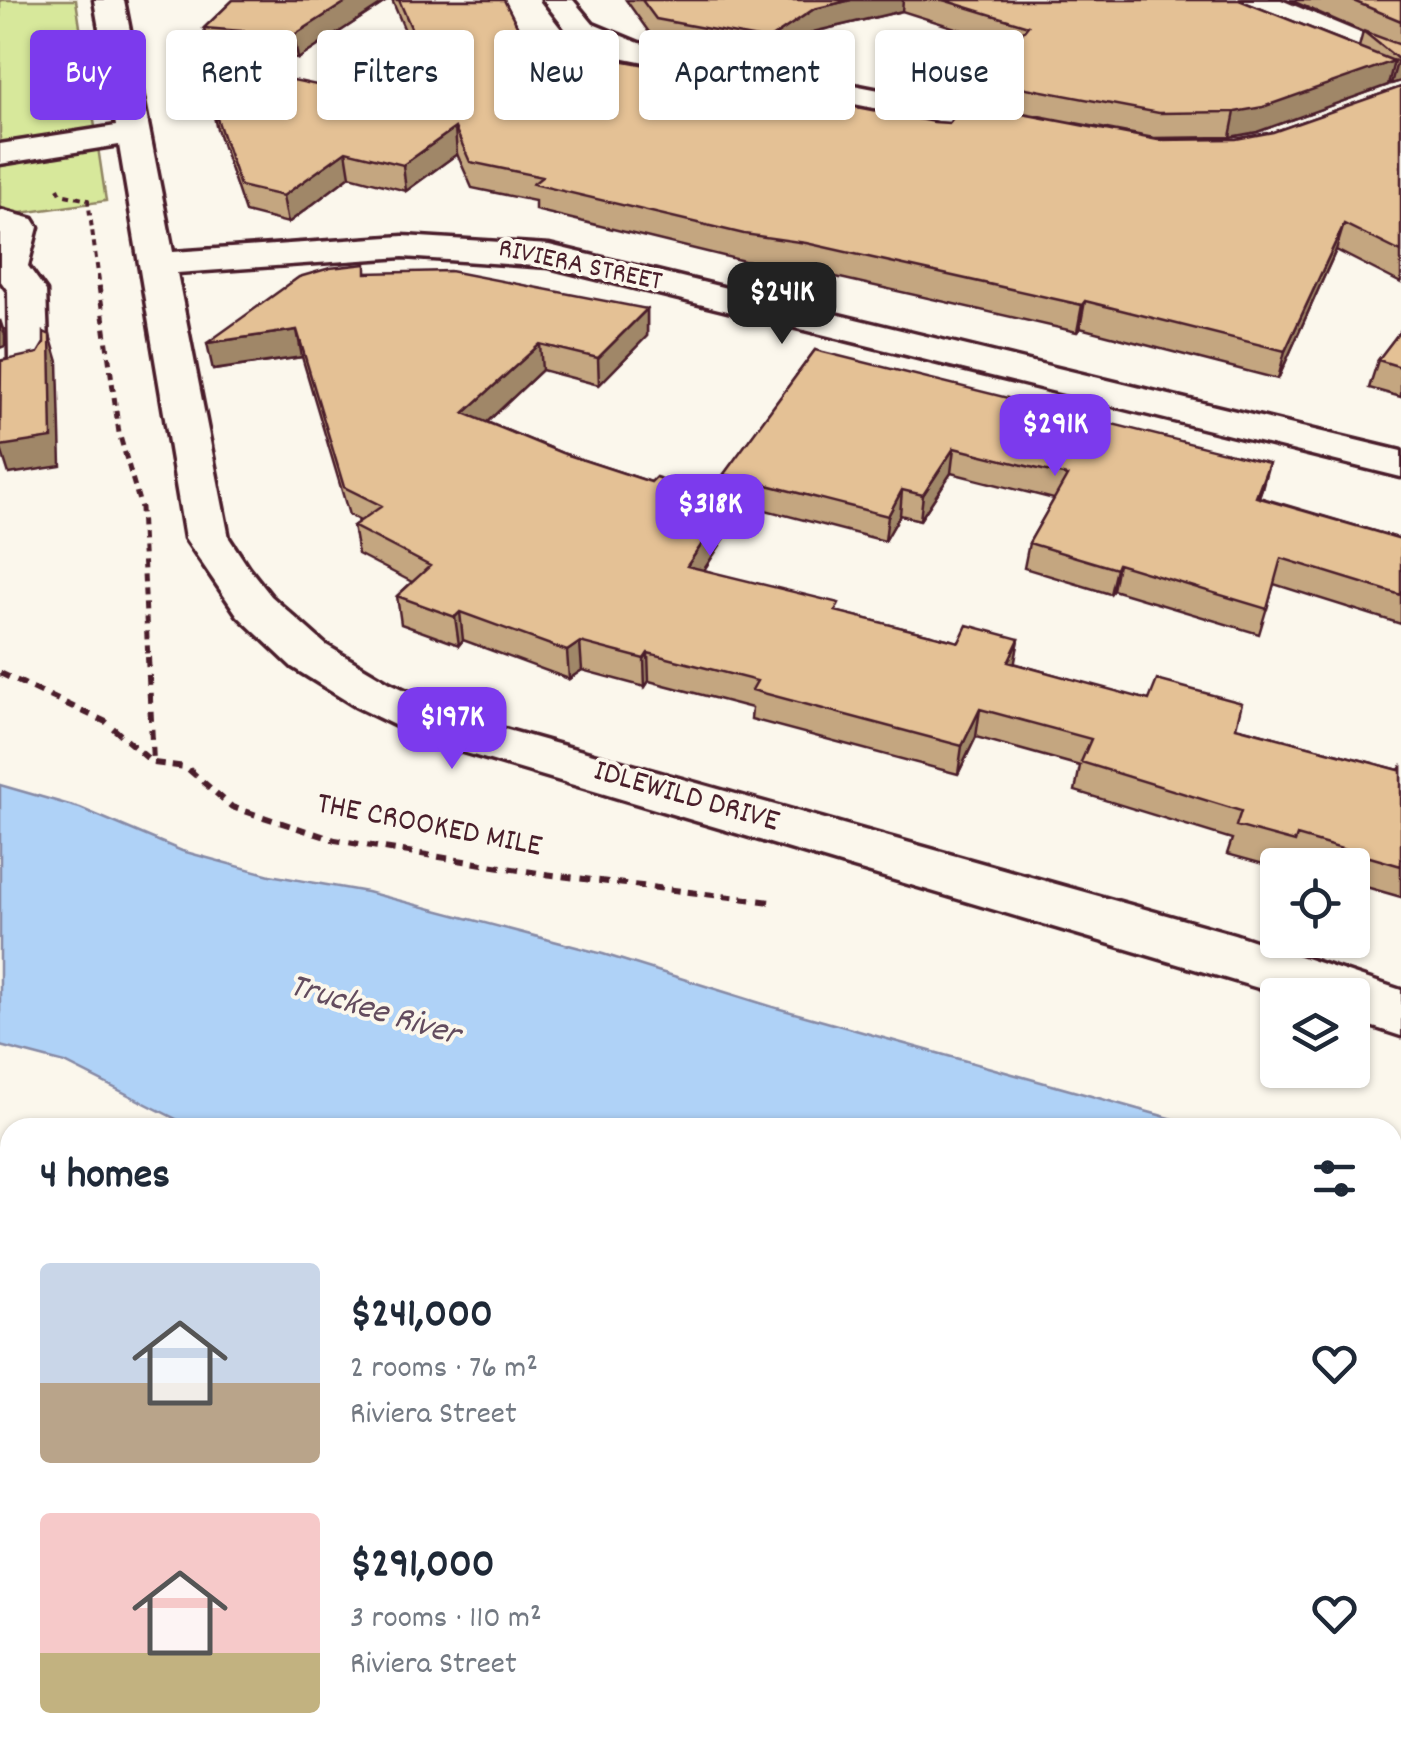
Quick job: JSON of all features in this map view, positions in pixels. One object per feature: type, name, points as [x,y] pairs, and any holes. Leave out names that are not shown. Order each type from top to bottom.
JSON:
[{"type":"street","name":"IDLEWILD DRIVE","points":[[109,0],[207,538],[232,582],[266,621],[311,659],[357,688],[446,730],[1234,956],[1298,978]]},
{"type":"street","points":[[558,0],[582,30],[639,53]]},
{"type":"street","points":[[1256,0],[1401,60]]},
{"type":"street","points":[[855,94],[875,74]]},
{"type":"street","points":[[855,95],[1058,135]]},
{"type":"street","points":[[0,154],[134,133]]},
{"type":"street","points":[[0,221],[20,227],[9,267],[28,291],[29,370],[0,375]]},
{"type":"street","name":"RIVIERA STREET","points":[[159,264],[375,245],[437,244],[549,256],[1401,464]]},
{"type":"street","name":"IDLEWILD DRIVE","points":[[1370,1003],[1401,1013]]},
{"type":"path","points":[[54,177],[60,194],[88,200],[119,433],[141,508],[154,763]]},
{"type":"path","name":"THE CROOKED MILE","points":[[0,673],[106,722],[154,763],[186,767],[232,806],[335,840],[544,874],[771,902]]},
{"type":"green space","points":[[0,0],[76,0],[80,30],[30,30],[30,120],[94,120],[106,201],[0,216]]},
{"type":"water","name":"Truckee River","points":[[0,785],[80,808],[182,851],[270,875],[367,892],[603,954],[773,1007],[1170,1118],[174,1118],[65,1063],[0,1046]]},
{"type":"building","points":[[233,0],[349,0],[297,33],[297,30],[204,28]]},
{"type":"building","points":[[399,0],[504,0],[519,30],[494,30],[494,120],[619,120],[619,60],[639,64],[639,120],[855,120],[855,107],[875,111],[875,120],[949,123],[1024,120],[1024,114],[1158,140],[1236,139],[1273,132],[1401,87],[1401,252],[1344,224],[1285,351],[1085,301],[1082,305],[806,243],[744,234],[533,184],[542,177],[470,162],[455,128],[403,165],[346,151],[283,196],[240,186],[217,120],[297,120],[297,81],[317,85],[317,120],[474,120],[474,30],[412,30]]},
{"type":"building","points":[[642,0],[851,0],[814,9],[783,30],[715,30],[656,19]]},
{"type":"building","points":[[943,0],[1239,0],[1394,61],[1263,107],[1235,112],[1159,113],[1024,88],[1024,31],[1028,26]]},
{"type":"building","points":[[1351,0],[1401,0],[1401,21]]},
{"type":"building","points":[[1363,31],[1401,45],[1401,58],[1398,59]]},
{"type":"building","points":[[366,264],[366,273],[450,271],[647,309],[598,358],[540,344],[464,413],[562,453],[651,482],[656,477],[731,501],[687,566],[839,603],[835,611],[959,642],[967,625],[1019,639],[1008,662],[1149,700],[1157,680],[1242,703],[1236,727],[1399,770],[1401,767],[1401,866],[1370,857],[1370,848],[1339,848],[1297,836],[1295,842],[1236,826],[1241,811],[1081,762],[1091,739],[980,709],[962,746],[752,690],[757,681],[648,653],[644,659],[580,642],[567,651],[460,612],[455,617],[397,596],[430,566],[353,526],[382,506],[344,487],[297,330],[207,343],[299,277]]},
{"type":"building","points":[[1401,330],[1401,367],[1378,360]]},
{"type":"building","points":[[44,332],[50,335],[52,438],[0,446],[1,361],[38,353],[44,343]]},
{"type":"building","points":[[815,350],[1269,463],[1256,497],[1401,539],[1401,595],[1281,558],[1267,609],[1118,564],[1116,569],[1029,543],[1067,476],[954,448],[923,495],[902,490],[888,516],[724,474]]}]
